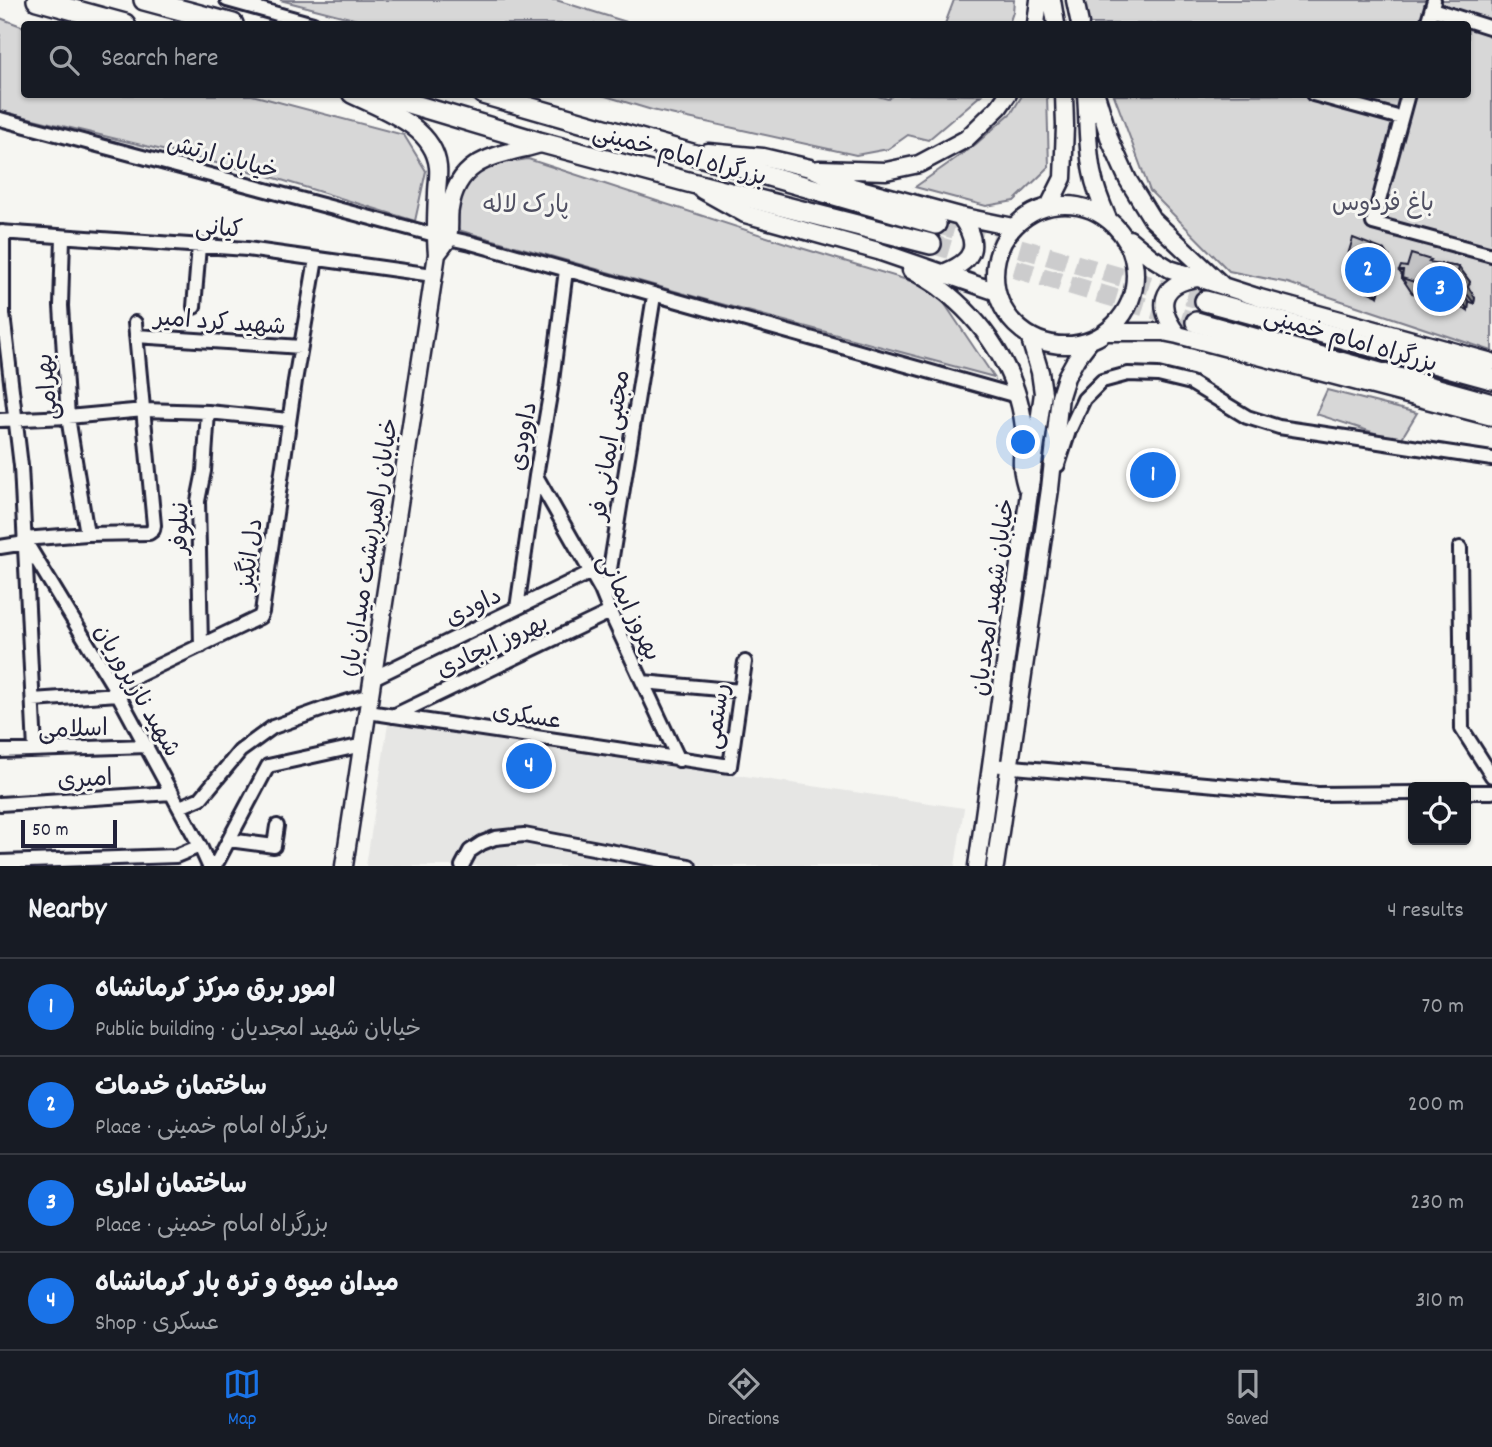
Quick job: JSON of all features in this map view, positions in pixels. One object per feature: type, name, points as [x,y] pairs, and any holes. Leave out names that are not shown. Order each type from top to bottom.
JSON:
[{"type":"highway","points":[[37,0],[114,21]]},
{"type":"highway","points":[[144,0],[222,21]]},
{"type":"highway","name":"بزرگراه امام خمینی","points":[[392,98],[688,182],[933,234],[680,150],[497,98]]},
{"type":"highway","name":"بزرگراه امام خمینی","points":[[1205,301],[1492,379]]},
{"type":"highway","name":"بزرگراه امام خمینی","points":[[1196,321],[1492,404]]},
{"type":"main road","points":[[1036,21],[1038,0]]},
{"type":"main road","points":[[1052,0],[1056,21]]},
{"type":"main road","points":[[1075,0],[1079,21]]},
{"type":"main road","points":[[359,98],[400,118],[422,133],[431,146],[438,166],[442,237]]},
{"type":"main road","points":[[810,168],[886,171],[919,164],[966,139],[999,107],[1005,98]]},
{"type":"main road","points":[[1048,206],[1063,178],[1064,98]]},
{"type":"main road","points":[[1086,98],[1090,159],[1098,195],[1108,219]]},
{"type":"main road","points":[[1097,98],[1110,141],[1128,180],[1152,219],[1225,288]]},
{"type":"main road","points":[[442,237],[453,192],[473,166],[487,158],[544,143]]},
{"type":"main road","points":[[680,150],[763,157],[810,168],[853,187],[960,216],[1013,227]]},
{"type":"main road","points":[[1064,161],[1072,168],[1077,168],[1090,159]]},
{"type":"main road","points":[[688,182],[745,214],[878,251],[997,292]]},
{"type":"main road","points":[[1122,233],[1133,253],[1136,275],[1133,297],[1123,317],[1107,332],[1089,342],[1069,346],[1048,344],[1029,336],[1014,324],[997,292],[995,269],[1001,246],[1013,227],[1030,214],[1048,206],[1069,204],[1090,209],[1108,219],[1151,257],[1170,269],[1225,288],[1492,362]]},
{"type":"main road","points":[[943,273],[963,264],[969,258],[973,244],[969,229],[960,216]]},
{"type":"main road","name":"خیابان راهبر(پشت میدان بار)","points":[[344,866],[433,275],[442,237]]},
{"type":"main road","points":[[878,251],[937,285],[969,313],[990,339],[1006,367],[1025,429],[1022,465],[1028,501]]},
{"type":"main road","points":[[1178,335],[1166,316],[1166,296],[1172,286],[1197,278]]},
{"type":"main road","points":[[1107,332],[1163,332],[1178,335],[1492,418]]},
{"type":"main road","name":"خیابان شهید امجدیان","points":[[977,866],[1043,394],[1029,336]]},
{"type":"main road","name":"خیابان شهید امجدیان","points":[[995,866],[1050,489],[1060,396],[1066,377],[1089,342]]},
{"type":"street","points":[[227,0],[302,21]]},
{"type":"street","points":[[1433,5],[1492,28]]},
{"type":"street","points":[[1328,98],[1401,118]]},
{"type":"street","points":[[1407,98],[1373,223],[1492,255]]},
{"type":"street","name":"خیابان ارتش","points":[[0,119],[471,243],[1017,396]]},
{"type":"street","points":[[2,232],[3,314],[22,466],[35,750]]},
{"type":"street","name":"کیانی","points":[[2,232],[247,249],[433,275]]},
{"type":"street","name":"بهرامی","points":[[62,237],[61,306],[68,416],[87,534]]},
{"type":"street","points":[[194,307],[199,246]]},
{"type":"street","name":"دل انگیز","points":[[116,691],[260,617],[316,259]]},
{"type":"street","name":"داوودی","points":[[517,608],[551,389],[566,270]]},
{"type":"street","name":"مجتبی ایمانی فر","points":[[607,606],[654,296]]},
{"type":"street","name":"شهید کرد امیر","points":[[144,410],[136,330],[301,347]]},
{"type":"street","points":[[1050,489],[1069,431],[1084,399],[1101,381],[1129,374],[1158,375],[1191,383],[1247,417],[1279,427],[1492,459]]},
{"type":"street","points":[[0,420],[144,410],[208,412],[289,420]]},
{"type":"street","points":[[0,547],[24,541],[87,534],[149,533],[153,530],[144,410]]},
{"type":"street","name":"نیلوفر","points":[[201,646],[198,501],[204,471],[208,412]]},
{"type":"street","name":"بهروز ایمانی","points":[[536,476],[591,572],[679,760]]},
{"type":"street","name":"شهید نازپروریان","points":[[24,541],[116,691],[209,866]]},
{"type":"street","points":[[1460,548],[1462,729],[1492,776]]},
{"type":"street","name":"داودی","points":[[373,678],[591,572]]},
{"type":"street","name":"بهروز ایجادی","points":[[393,716],[607,606]]},
{"type":"street","name":"رستمی","points":[[679,760],[730,766],[745,662]]},
{"type":"street","points":[[643,682],[741,691]]},
{"type":"street","name":"اسلامی","points":[[33,700],[116,691]]},
{"type":"street","points":[[180,807],[201,798],[240,751],[274,727],[329,707],[369,703]]},
{"type":"street","name":"عسکری","points":[[369,703],[393,716],[679,760]]},
{"type":"street","points":[[215,866],[268,766],[363,745]]},
{"type":"street","name":"اسلامی","points":[[0,751],[147,746]]},
{"type":"street","points":[[990,765],[1318,794],[1408,793]]},
{"type":"street","points":[[1471,792],[1492,792]]},
{"type":"street","name":"امیری","points":[[0,804],[172,793]]},
{"type":"street","points":[[229,840],[274,846],[277,826]]},
{"type":"street","points":[[462,866],[470,851],[482,843],[510,835],[524,835],[689,866]]},
{"type":"street","points":[[0,862],[173,861],[200,846]]},
{"type":"shaded area","points":[[388,724],[964,808],[955,866],[366,866]]},
{"type":"green space","points":[[280,0],[556,0],[623,21],[361,21]]},
{"type":"green space","points":[[954,0],[1014,0],[1010,21],[946,21]]},
{"type":"green space","name":"باغ فردوس","points":[[1074,0],[1492,0],[1492,351],[1288,283],[1229,271],[1150,191],[1115,98],[1471,98],[1471,21],[1084,21]]},
{"type":"green space","points":[[0,18],[21,26],[21,98],[263,98],[404,135],[426,171],[415,221],[262,174],[0,111]]},
{"type":"green space","points":[[612,98],[977,98],[928,140],[908,135],[888,149],[856,155],[652,110]]},
{"type":"green space","points":[[1021,98],[1047,98],[1049,167],[1014,201],[986,206],[915,187],[976,144],[1012,112]]},
{"type":"green space","name":"پارک لاله","points":[[528,159],[801,248],[934,288],[994,377],[458,230],[459,195],[483,166]]},
{"type":"green space","points":[[1327,390],[1417,413],[1400,441],[1316,414]]},
{"type":"building","points":[[1353,238],[1384,250],[1373,288],[1342,275]]},
{"type":"building","points":[[1411,254],[1431,260],[1429,262],[1459,267],[1456,280],[1465,283],[1463,289],[1459,287],[1458,295],[1437,292],[1402,278],[1403,271],[1399,271],[1401,266],[1407,267]]},
{"type":"tunnel","points":[[936,224],[1205,301]]},
{"type":"tunnel","points":[[931,244],[1196,322]]},
{"type":"place","name":"ساختمان خدمات","points":[[1368,270]]},
{"type":"place","name":"ساختمان اداری","points":[[1440,289]]},
{"type":"place","name":"امور برق مرکز کرمانشاه","points":[[1153,475]]},
{"type":"place","name":"میدان میوه و تره بار کرمانشاه","points":[[529,766]]}]
